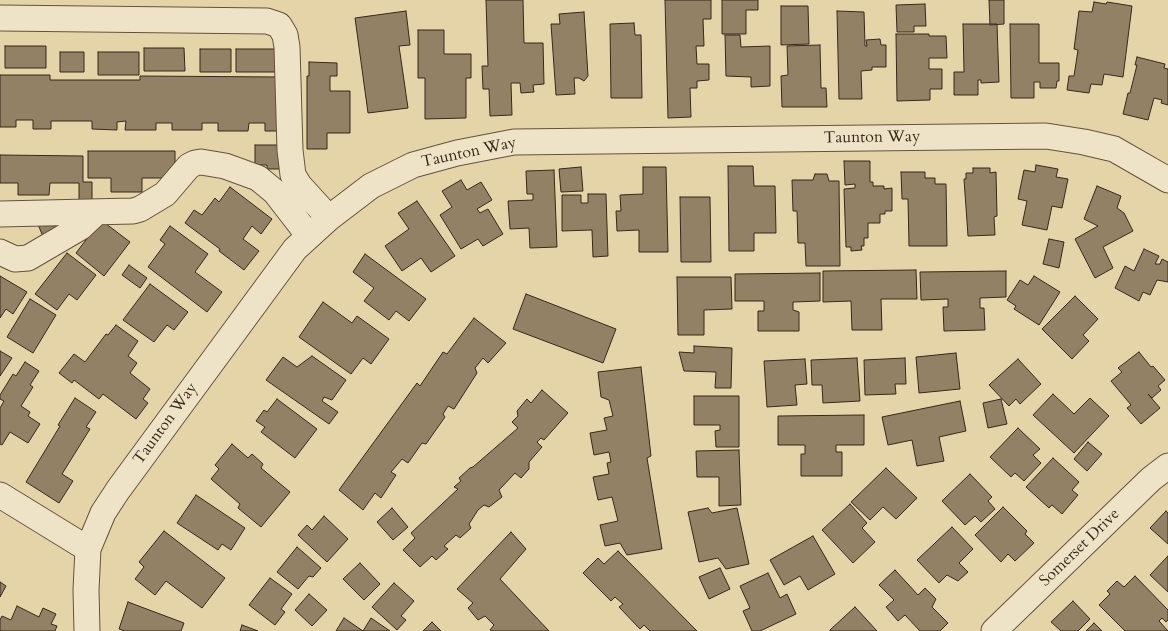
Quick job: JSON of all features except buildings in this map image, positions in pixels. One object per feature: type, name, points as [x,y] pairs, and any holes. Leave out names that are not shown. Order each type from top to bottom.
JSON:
[{"type":"street","points":[[0,18],[267,21],[279,25],[285,35],[287,47],[290,150],[293,175],[299,185],[329,218]]},
{"type":"street","name":"Taunton Way","points":[[87,631],[88,548],[103,513],[118,490],[295,249],[329,218],[371,186],[414,165],[457,152],[514,142],[1046,136],[1114,149],[1168,180]]},
{"type":"street","points":[[0,214],[133,211],[149,205],[165,194],[189,166],[201,162],[225,166],[258,178],[275,192],[310,236]]},
{"type":"street","points":[[0,252],[15,259],[28,258],[81,227],[96,212]]},
{"type":"street","name":"Somerset Drive","points":[[994,631],[1152,479],[1168,466]]},
{"type":"street","points":[[0,495],[88,548]]}]
